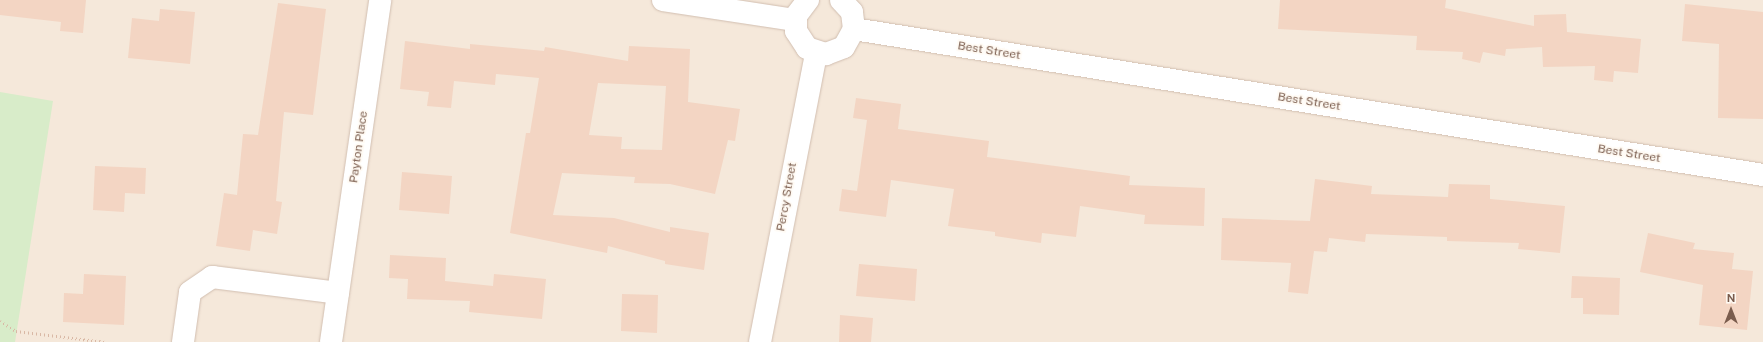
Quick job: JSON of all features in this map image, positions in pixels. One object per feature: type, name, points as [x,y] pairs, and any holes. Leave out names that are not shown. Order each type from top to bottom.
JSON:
[{"type":"street","name":"Payton Place","points":[[331,342],[380,0]]},
{"type":"street","points":[[663,0],[796,20]]},
{"type":"street","points":[[808,0],[796,20],[800,40],[816,53],[840,50],[851,39],[854,29],[852,12],[841,0]]},
{"type":"street","name":"Best Street","points":[[854,29],[1763,176]]},
{"type":"street","name":"Percy Street","points":[[760,342],[816,53]]},
{"type":"street","points":[[183,342],[190,292],[212,277],[338,293]]},
{"type":"path","points":[[0,321],[16,331],[105,342]]},
{"type":"shaded area","points":[[0,0],[1763,0],[1763,342],[0,342]]},
{"type":"green space","points":[[0,92],[53,101],[15,342],[0,342]]},
{"type":"building","points":[[0,0],[86,0],[83,33],[60,31],[61,22],[0,15]]},
{"type":"building","points":[[1280,0],[1446,0],[1445,8],[1534,26],[1534,15],[1566,14],[1567,32],[1641,39],[1638,73],[1614,71],[1613,82],[1594,80],[1595,66],[1543,67],[1542,47],[1506,49],[1505,56],[1483,52],[1480,63],[1462,59],[1463,52],[1416,50],[1417,36],[1278,29]]},
{"type":"building","points":[[278,3],[326,9],[313,115],[284,112],[276,201],[282,202],[277,234],[253,230],[250,251],[216,246],[224,193],[237,195],[243,134],[258,135]]},
{"type":"building","points":[[1685,4],[1763,12],[1763,119],[1718,118],[1719,44],[1682,41]]},
{"type":"building","points":[[160,9],[195,12],[190,64],[128,58],[132,18],[159,21]]},
{"type":"building","points":[[405,41],[470,49],[470,44],[544,51],[545,47],[628,61],[629,46],[690,49],[688,102],[740,109],[735,141],[728,140],[715,194],[670,184],[634,183],[635,177],[562,173],[553,215],[614,218],[670,232],[670,227],[709,233],[704,270],[665,264],[665,261],[608,246],[607,253],[510,233],[526,133],[530,133],[539,78],[496,74],[495,85],[454,81],[451,108],[427,106],[429,92],[400,89]],"holes":[[[598,83],[666,86],[662,150],[621,149],[622,137],[589,135]]]},
{"type":"building","points":[[856,98],[901,104],[898,129],[989,141],[987,157],[1130,176],[1129,185],[1205,188],[1204,226],[1144,224],[1145,215],[1080,206],[1076,237],[1042,233],[1041,243],[995,236],[995,232],[948,226],[954,189],[891,180],[886,217],[839,211],[842,189],[857,191],[867,120],[853,118]]},
{"type":"building","points":[[95,166],[146,168],[145,194],[125,193],[124,212],[93,210]]},
{"type":"building","points":[[402,172],[452,176],[449,214],[399,210]]},
{"type":"building","points":[[1315,179],[1372,186],[1371,194],[1448,197],[1449,184],[1490,185],[1490,199],[1565,206],[1560,253],[1518,249],[1519,243],[1447,241],[1447,237],[1366,234],[1365,242],[1329,238],[1327,252],[1314,251],[1308,294],[1288,292],[1291,263],[1221,260],[1222,218],[1310,221]]},
{"type":"building","points":[[1648,233],[1695,243],[1693,249],[1734,253],[1732,269],[1753,271],[1747,330],[1699,325],[1703,285],[1640,272]]},
{"type":"building","points":[[390,255],[446,258],[445,281],[493,286],[494,274],[546,279],[542,319],[469,312],[470,301],[407,299],[408,279],[389,278]]},
{"type":"building","points":[[859,264],[917,269],[915,301],[856,296]]},
{"type":"building","points":[[84,274],[126,276],[124,325],[63,322],[64,293],[83,294]]},
{"type":"building","points":[[1572,276],[1620,278],[1619,315],[1583,314],[1583,298],[1571,298]]},
{"type":"building","points":[[622,294],[658,295],[657,333],[621,331]]},
{"type":"building","points":[[840,315],[873,318],[871,342],[839,342]]}]
